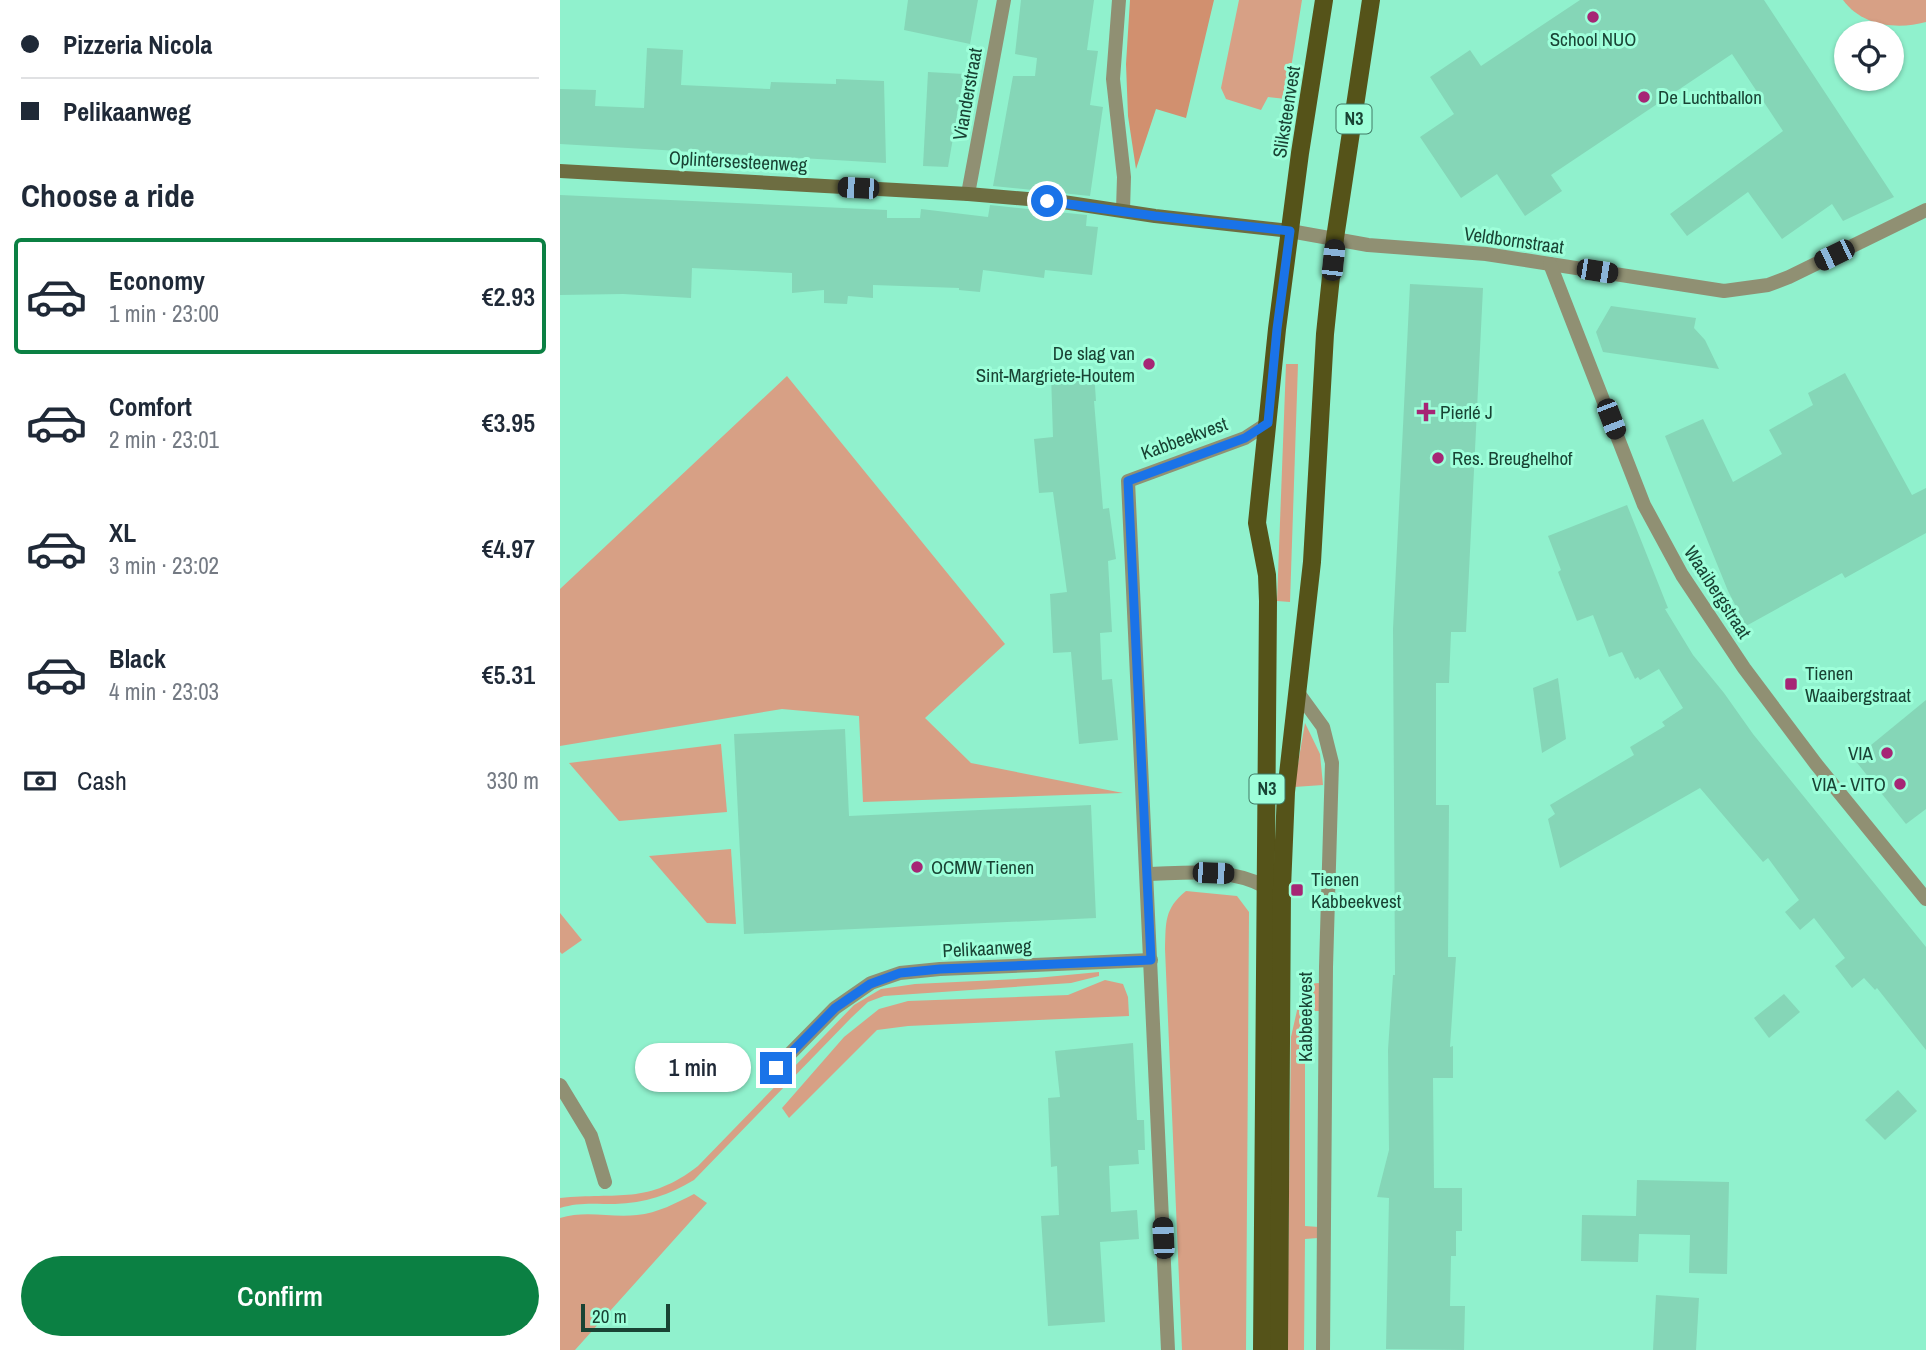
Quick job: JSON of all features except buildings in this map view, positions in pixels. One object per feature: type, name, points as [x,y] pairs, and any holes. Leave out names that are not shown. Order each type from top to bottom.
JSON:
[{"type":"main road","name":"Sliksteenvest","points":[[1290,231],[1324,0]]},
{"type":"main road","name":"N3","points":[[1335,239],[1371,0]]},
{"type":"main road","name":"Kabbeekvest","points":[[1262,1350],[1268,601],[1267,575],[1257,523],[1290,231]]},
{"type":"main road","name":"Kabbeekvest","points":[[1279,1350],[1282,888],[1286,792],[1312,562],[1325,334],[1335,239]]},
{"type":"street","name":"Vianderstraat","points":[[968,194],[1004,0]]},
{"type":"street","points":[[1119,0],[1113,79],[1124,177],[1123,211]]},
{"type":"street","name":"Oplintersesteenweg","points":[[560,171],[968,194],[1063,202],[1155,216],[1290,231]]},
{"type":"street","name":"Veldbornstraat","points":[[1290,231],[1368,245],[1486,254],[1724,291],[1768,285],[1788,277],[1926,210]]},
{"type":"street","name":"Waaibergstraat","points":[[1550,264],[1644,505],[1682,575],[1744,668],[1816,764],[1926,899]]},
{"type":"street","name":"Kabbeekvest","points":[[1168,1350],[1128,481],[1245,438],[1268,423]]},
{"type":"street","name":"Kabbeekvest","points":[[1298,694],[1323,727],[1332,762],[1326,967],[1324,1350]]},
{"type":"street","points":[[1147,874],[1233,873],[1266,887]]},
{"type":"street","name":"Pelikaanweg","points":[[776,1068],[835,1008],[870,984],[900,973],[1151,960]]},
{"type":"street","points":[[560,1085],[592,1136],[605,1182]]},
{"type":"shaded area","points":[[1130,0],[1214,0],[1186,118],[1156,109],[1136,169],[1128,116],[1126,64]]},
{"type":"shaded area","points":[[1239,0],[1302,0],[1286,99],[1268,97],[1261,110],[1226,99],[1221,88]]},
{"type":"shaded area","points":[[1843,0],[1926,0],[1926,22],[1904,26],[1904,21],[1873,21],[1851,9]]},
{"type":"shaded area","points":[[1286,364],[1298,364],[1290,602],[1277,601]]},
{"type":"shaded area","points":[[787,376],[1005,644],[925,718],[971,763],[1123,793],[863,802],[859,716],[782,709],[560,746],[560,589]]},
{"type":"shaded area","points":[[1305,723],[1320,754],[1323,785],[1294,787]]},
{"type":"shaded area","points":[[721,744],[727,812],[619,821],[569,763]]},
{"type":"shaded area","points":[[731,849],[736,924],[707,923],[649,856]]},
{"type":"shaded area","points":[[1186,891],[1237,896],[1249,912],[1246,1350],[1182,1350],[1165,949],[1166,924],[1170,910]]},
{"type":"shaded area","points":[[560,913],[582,940],[562,954],[560,952]]},
{"type":"shaded area","points":[[1099,972],[1099,976],[1071,983],[884,996],[868,1002],[694,1180],[647,1200],[580,1204],[560,1208],[560,1198],[648,1192],[664,1187],[698,1166],[854,1005],[881,989],[915,984]]},
{"type":"shaded area","points":[[1105,980],[1123,984],[1128,997],[1129,1016],[908,1026],[877,1030],[789,1118],[782,1108],[844,1037],[879,1009],[908,1001],[1068,995]]},
{"type":"shaded area","points":[[1320,983],[1320,1011],[1305,1011],[1305,1226],[1319,1227],[1318,1238],[1305,1239],[1304,1350],[1287,1350],[1291,1037],[1303,984]]},
{"type":"shaded area","points":[[694,1194],[707,1203],[575,1350],[560,1350],[560,1218],[579,1215],[645,1214]]},
{"type":"place","name":"School NUO","points":[[1593,17]]},
{"type":"place","name":"De Luchtballon","points":[[1644,97]]},
{"type":"place","name":"De slag van Sint-Margriete-Houtem","points":[[1149,364]]},
{"type":"place","name":"Pierlé J","points":[[1426,412]]},
{"type":"place","name":"Res. Breughelhof","points":[[1438,458]]},
{"type":"place","name":"Tienen Waaibergstraat","points":[[1791,684]]},
{"type":"place","name":"VIA","points":[[1887,753]]},
{"type":"place","name":"VIA - VITO","points":[[1900,784]]},
{"type":"place","name":"OCMW Tienen","points":[[917,867]]},
{"type":"place","name":"Tienen Kabbeekvest","points":[[1297,890]]},
{"type":"route","points":[[776,1068],[835,1008],[870,984],[900,973],[1151,960],[1128,481],[1245,438],[1268,423],[1290,231],[1047,201]]}]
